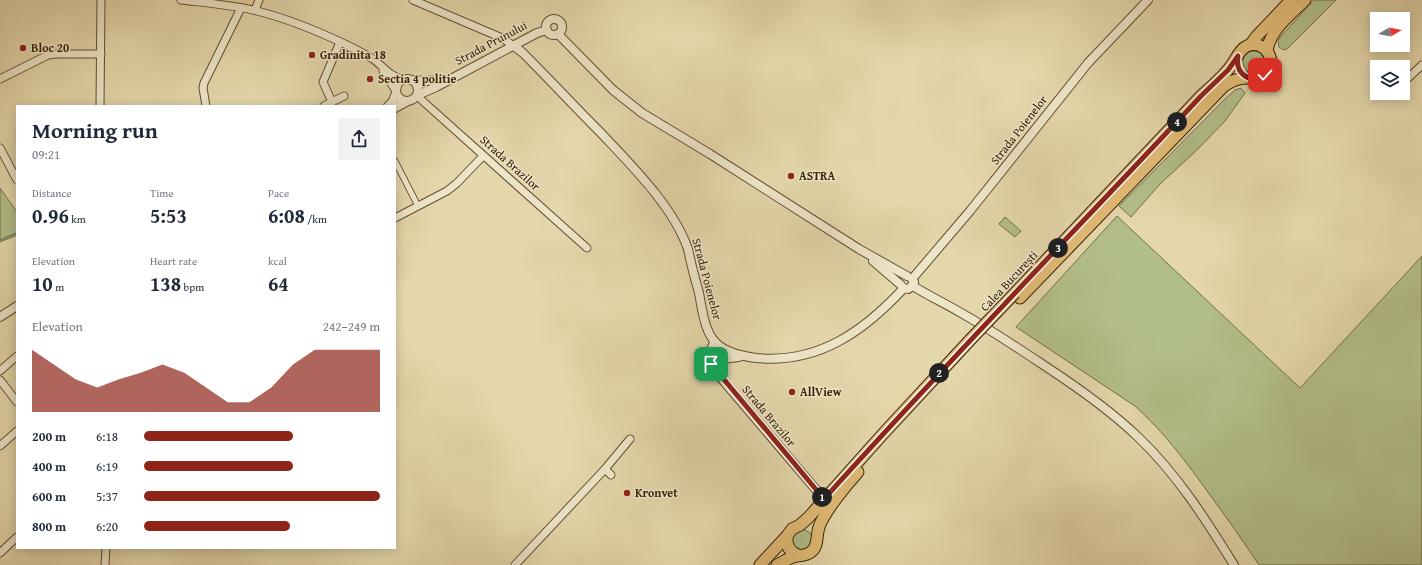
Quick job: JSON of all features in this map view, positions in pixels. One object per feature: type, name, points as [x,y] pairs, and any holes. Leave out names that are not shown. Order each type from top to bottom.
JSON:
[{"type":"main road","name":"Calea București","points":[[1017,296],[1201,96],[1228,70],[1243,48],[1251,44],[1291,0]]},
{"type":"main road","name":"Calea București","points":[[760,565],[787,536],[792,528],[800,525],[882,435],[973,341],[1224,86],[1233,81],[1248,78],[1260,78],[1268,71],[1271,58],[1267,50],[1274,32],[1305,0]]},
{"type":"main road","points":[[1251,44],[1260,45],[1267,50]]},
{"type":"main road","points":[[1238,56],[1238,66],[1240,71],[1248,78]]},
{"type":"main road","name":"Calea București","points":[[777,565],[798,555],[805,555],[812,551],[816,544],[819,526],[856,473],[973,341]]},
{"type":"main road","points":[[800,525],[809,527],[813,530],[817,539]]},
{"type":"main road","points":[[787,536],[787,546],[798,555]]},
{"type":"street","points":[[100,105],[101,0]]},
{"type":"street","points":[[182,0],[224,2],[241,8],[255,10],[340,42],[368,56],[392,75],[415,82],[418,88],[417,95],[413,100],[396,107]]},
{"type":"street","points":[[255,10],[259,0]]},
{"type":"street","points":[[413,0],[502,38],[514,46]]},
{"type":"street","name":"Strada Poienelor","points":[[514,46],[523,53],[630,163],[673,218],[686,243],[706,324],[715,342],[728,350],[744,356],[784,358],[817,351],[834,344],[850,335],[875,317],[908,283],[980,199],[1088,63],[1148,0]]},
{"type":"street","points":[[206,105],[203,88],[204,82],[241,8]]},
{"type":"street","name":"Strada Prunului","points":[[556,20],[560,22],[562,26],[561,31],[558,34],[552,34],[547,30],[547,25],[550,21],[556,20]]},
{"type":"street","name":"Strada Prunului","points":[[417,95],[537,33],[547,30]]},
{"type":"street","points":[[558,34],[613,90],[642,113],[717,158],[859,249],[908,283],[964,314],[1089,396],[1123,423],[1153,452],[1183,488],[1211,527],[1234,565]]},
{"type":"street","points":[[332,102],[323,82],[340,42]]},
{"type":"street","points":[[0,79],[48,55],[101,54]]},
{"type":"street","points":[[379,64],[402,100],[408,101]]},
{"type":"street","points":[[1410,76],[1422,65]]},
{"type":"street","points":[[389,105],[396,92],[398,84],[408,80]]},
{"type":"street","name":"Strada Prunului","points":[[408,80],[446,80]]},
{"type":"street","name":"Strada Brazilor","points":[[417,95],[587,248]]},
{"type":"street","points":[[326,105],[344,96]]},
{"type":"street","points":[[0,148],[16,175]]},
{"type":"street","points":[[396,217],[447,191],[483,156]]},
{"type":"street","points":[[396,163],[418,206]]},
{"type":"street","points":[[0,317],[16,307]]},
{"type":"street","points":[[715,342],[711,347],[711,364],[721,359],[744,356]]},
{"type":"street","points":[[0,371],[16,357]]},
{"type":"street","name":"Strada Brazilor","points":[[711,364],[824,499]]},
{"type":"street","points":[[0,380],[16,399]]},
{"type":"street","points":[[0,446],[16,433]]},
{"type":"street","points":[[515,565],[605,468],[630,438]]},
{"type":"street","points":[[605,468],[611,475]]},
{"type":"street","points":[[0,553],[16,538]]},
{"type":"street","points":[[105,565],[106,549]]},
{"type":"green space","points":[[1314,0],[1336,0],[1287,49],[1284,50],[1279,47],[1278,41],[1281,36]]},
{"type":"green space","points":[[1250,51],[1258,51],[1265,58],[1265,66],[1258,73],[1250,73],[1243,66],[1243,58]]},
{"type":"green space","points":[[1241,88],[1245,93],[1225,121],[1198,149],[1160,184],[1131,217],[1119,206],[1226,98],[1235,90]]},
{"type":"green space","points":[[0,188],[16,211],[16,235],[0,242]]},
{"type":"green space","points":[[1117,216],[1300,388],[1422,256],[1422,565],[1259,565],[1193,471],[1175,448],[1146,416],[1135,406],[1016,327]]},
{"type":"green space","points":[[1005,217],[1021,231],[1015,237],[999,224]]},
{"type":"green space","points":[[802,529],[809,532],[813,538],[810,549],[796,551],[790,537]]},
{"type":"waterway","points":[[0,240],[16,233]]},
{"type":"place","name":"Bloc 20","points":[[23,48]]},
{"type":"place","name":"Gradinita 18","points":[[312,55]]},
{"type":"place","name":"Sectia 4 politie","points":[[370,79]]},
{"type":"place","name":"ASTRA","points":[[791,176]]},
{"type":"place","name":"AllView","points":[[792,392]]},
{"type":"place","name":"Kronvet","points":[[627,493]]},
{"type":"route","points":[[711,364],[824,499],[1082,221],[1201,96],[1228,70],[1238,56],[1238,66],[1243,75],[1254,79],[1265,75]]}]
